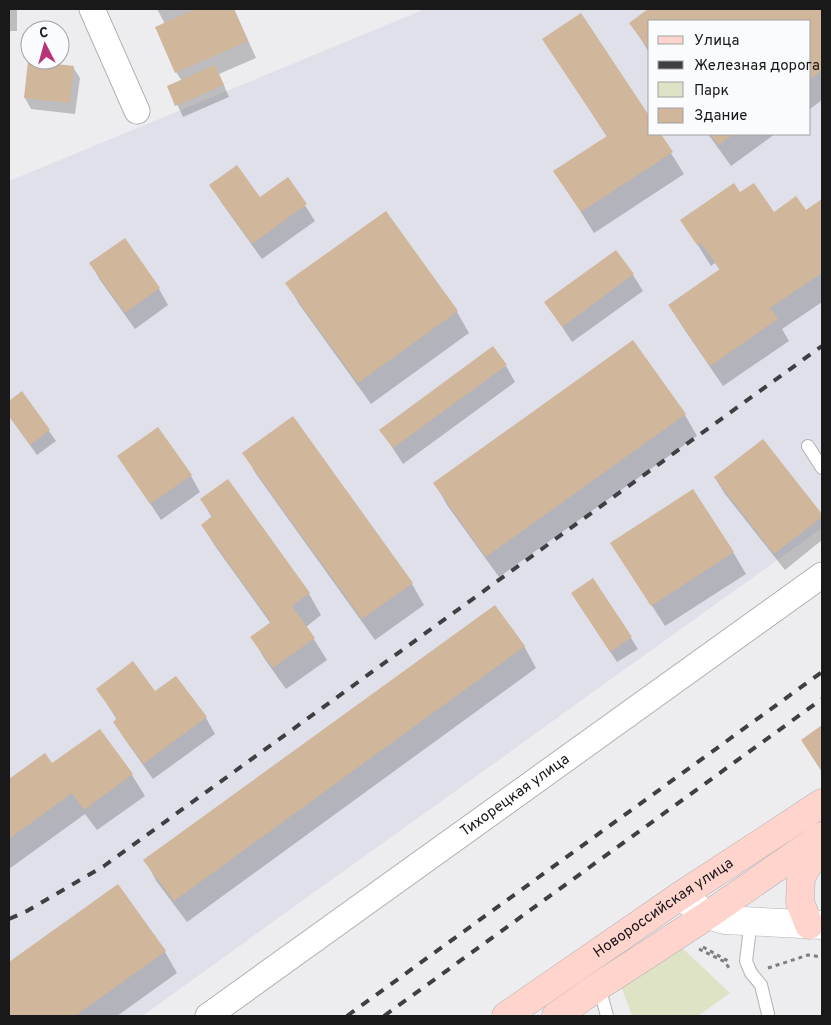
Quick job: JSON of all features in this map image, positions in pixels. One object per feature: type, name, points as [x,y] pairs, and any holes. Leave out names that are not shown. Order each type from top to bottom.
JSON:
[{"type":"main road","name":"Новороссийская улица","points":[[506,1016],[680,896],[822,803]]},
{"type":"main road","name":"Новороссийская улица","points":[[556,1016],[708,915],[822,836]]},
{"type":"main road","points":[[816,925],[800,902],[801,877],[822,842]]},
{"type":"street","points":[[92,9],[137,111]]},
{"type":"street","name":"Тихорецкая улица","points":[[208,1016],[822,575]]},
{"type":"street","points":[[680,896],[708,915],[725,920],[816,925]]},
{"type":"lane","points":[[808,446],[822,468]]},
{"type":"lane","points":[[751,920],[746,961],[751,973],[761,985],[768,1014]]},
{"type":"lane","points":[[599,986],[607,1016]]},
{"type":"path","points":[[698,946],[727,959],[739,978],[808,955],[822,957]]},
{"type":"shaded area","points":[[425,9],[822,9],[822,528],[142,1016],[9,1016],[9,181]]},
{"type":"green space","points":[[680,946],[730,993],[698,1016],[632,1016],[621,986]]},
{"type":"building","points":[[196,9],[234,9],[248,41],[175,73],[155,27]]},
{"type":"building","points":[[648,9],[822,9],[822,70],[811,78],[811,20],[648,20],[648,48],[629,23]]},
{"type":"building","points":[[581,13],[648,114],[648,135],[662,135],[673,152],[581,212],[553,171],[607,136],[542,39]]},
{"type":"building","points":[[215,65],[224,85],[175,106],[167,86]]},
{"type":"building","points":[[70,66],[74,66],[70,103],[24,98],[27,70],[70,70]]},
{"type":"building","points":[[711,135],[733,135],[718,145]]},
{"type":"building","points":[[237,165],[260,197],[288,177],[307,204],[252,244],[209,185]]},
{"type":"building","points":[[734,183],[740,192],[754,183],[774,212],[796,196],[806,210],[822,199],[822,273],[770,308],[778,319],[710,366],[668,305],[720,269],[701,243],[697,245],[680,220]]},
{"type":"building","points":[[386,211],[458,311],[358,383],[285,283]]},
{"type":"building","points":[[125,238],[160,288],[125,313],[89,263]]},
{"type":"building","points":[[616,250],[634,274],[562,327],[544,302]]},
{"type":"building","points":[[633,340],[686,414],[486,557],[433,483]]},
{"type":"building","points":[[493,346],[507,365],[393,448],[379,430]]},
{"type":"building","points":[[22,391],[50,430],[30,445],[9,416],[9,401]]},
{"type":"building","points":[[293,416],[413,583],[362,619],[242,453]]},
{"type":"building","points":[[158,427],[192,475],[150,504],[117,456]]},
{"type":"building","points":[[763,439],[822,514],[822,517],[774,554],[714,477]]},
{"type":"building","points":[[228,479],[310,593],[292,606],[315,638],[273,668],[250,637],[271,622],[201,525],[212,516],[200,499]]},
{"type":"building","points":[[693,489],[734,552],[651,606],[610,543]]},
{"type":"building","points":[[593,578],[632,637],[610,652],[571,593]]},
{"type":"building","points":[[495,605],[525,646],[174,901],[143,860]]},
{"type":"building","points":[[133,661],[155,691],[176,676],[207,717],[143,764],[113,722],[117,718],[96,689]]},
{"type":"building","points":[[822,725],[822,772],[801,740]]},
{"type":"building","points":[[100,729],[133,774],[84,810],[72,793],[9,839],[9,779],[45,753],[52,763]]},
{"type":"building","points":[[118,884],[166,951],[75,1016],[9,1016],[9,962]]},
{"type":"railway","points":[[9,919],[27,911],[104,866],[822,346]]},
{"type":"railway","points":[[347,1016],[822,672]]},
{"type":"railway","points":[[384,1016],[822,699]]}]
